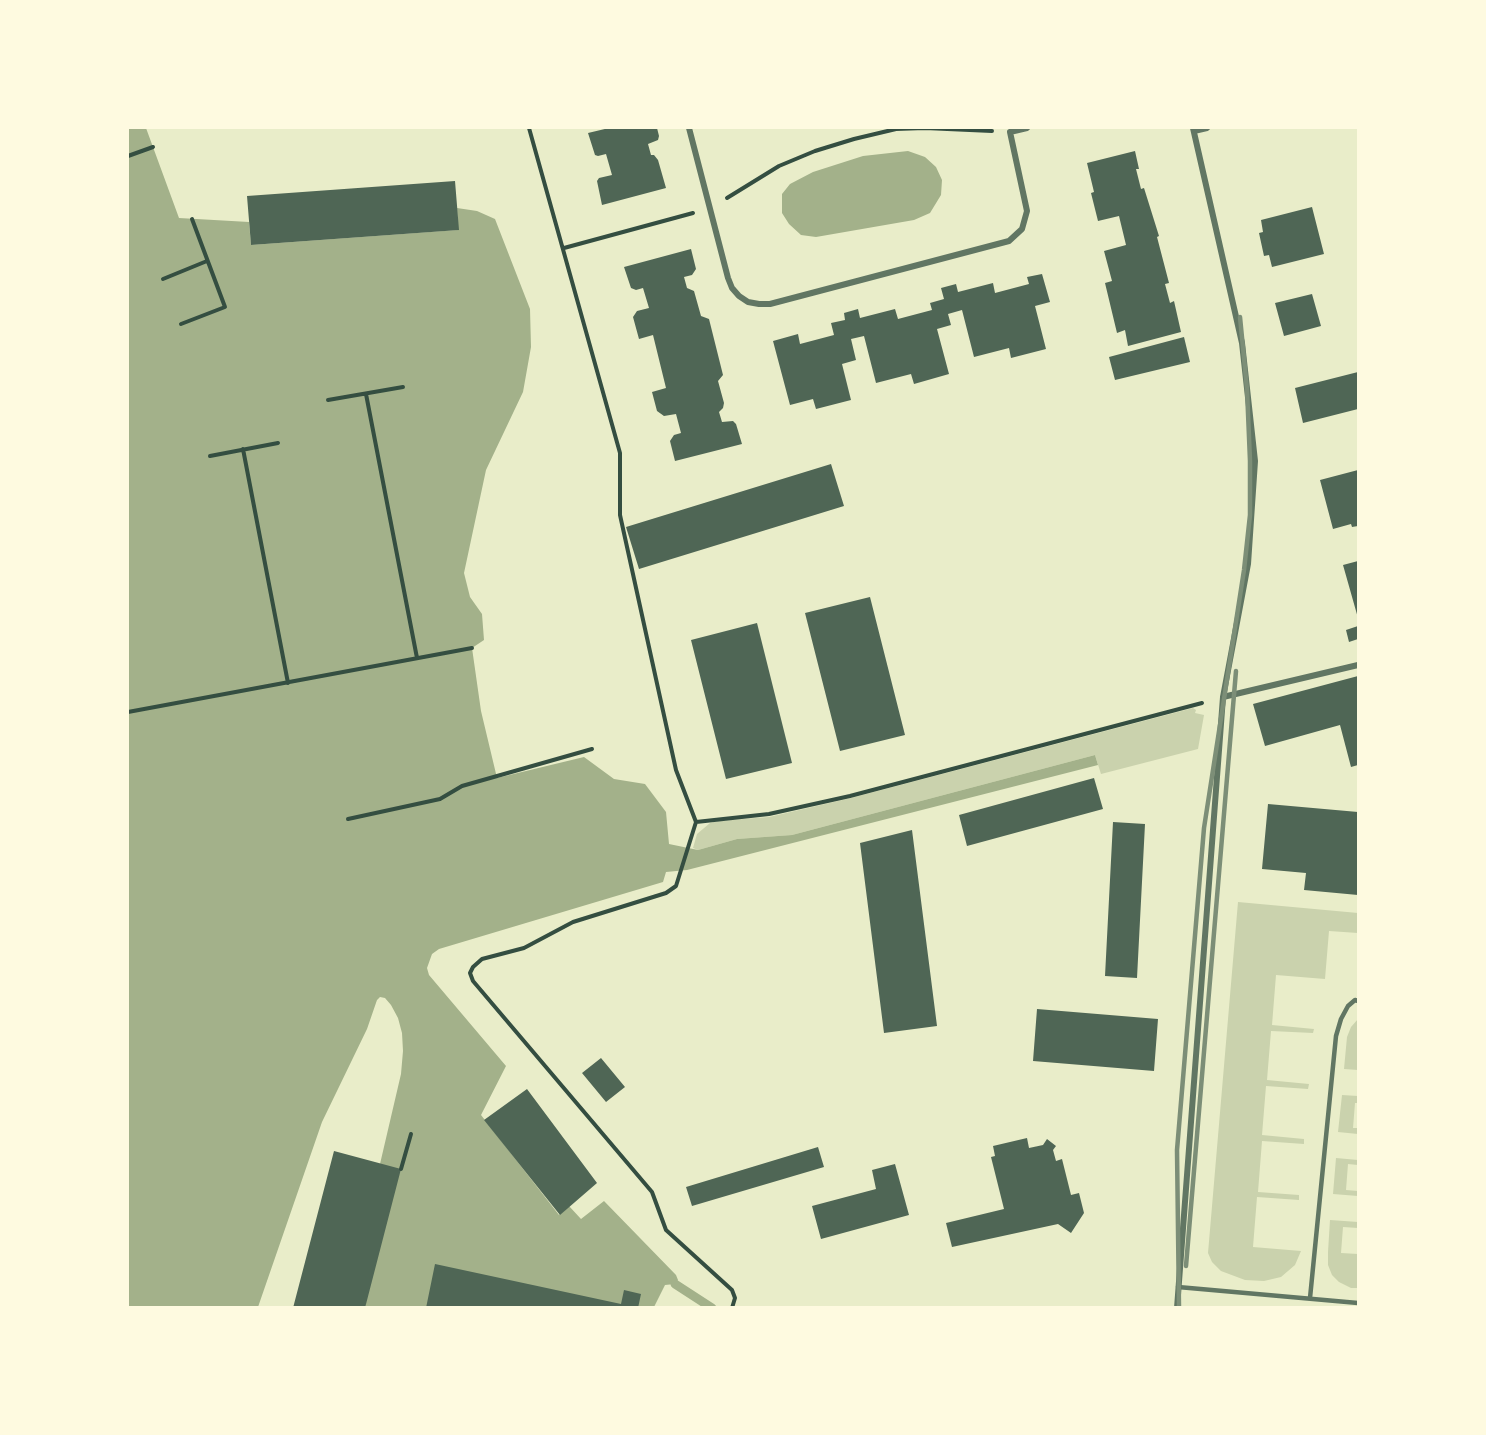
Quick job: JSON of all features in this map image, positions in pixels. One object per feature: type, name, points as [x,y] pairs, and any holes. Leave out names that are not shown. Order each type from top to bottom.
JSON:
[{"type":"street","points":[[689,128],[728,279],[739,296],[748,302],[759,304],[770,304],[1000,244],[1016,236],[1022,229],[1027,212],[1010,130],[1027,128]]},
{"type":"street","points":[[1177,1308],[1223,697],[1248,564],[1255,461],[1242,343],[1193,129],[1207,128]]},
{"type":"street","points":[[1223,697],[1359,664]]},
{"type":"lane","points":[[1310,1298],[1335,1036],[1348,1006],[1355,1000],[1359,1001]]},
{"type":"lane","points":[[1179,1287],[1359,1303]]},
{"type":"path","points":[[529,128],[620,453],[620,515],[676,770],[696,822],[676,886],[666,893],[573,922],[524,948],[482,959],[470,973],[473,981],[651,1192],[666,1230],[732,1290],[735,1298],[732,1308]]},
{"type":"path","points":[[564,248],[710,209],[746,184],[779,166],[815,151],[854,139],[896,129],[1010,130]]},
{"type":"path","points":[[128,156],[153,147]]},
{"type":"path","points":[[181,324],[225,307],[192,219]]},
{"type":"path","points":[[163,279],[207,261]]},
{"type":"path","points":[[328,400],[403,387]]},
{"type":"path","points":[[366,394],[417,658]]},
{"type":"path","points":[[210,456],[278,443]]},
{"type":"path","points":[[243,450],[288,683]]},
{"type":"path","points":[[128,712],[472,648]]},
{"type":"path","points":[[696,822],[769,814],[850,796],[1223,697]]},
{"type":"path","points":[[348,819],[440,799],[462,786],[592,749]]},
{"type":"path","points":[[401,1169],[411,1134]]},
{"type":"shaded area","points":[[128,128],[146,128],[179,218],[249,222],[251,245],[458,230],[457,208],[477,211],[495,219],[530,309],[531,347],[523,392],[486,470],[464,573],[470,597],[482,614],[484,640],[472,648],[481,711],[497,778],[584,757],[614,779],[645,784],[666,812],[669,844],[698,850],[737,839],[792,835],[1095,755],[1098,765],[687,870],[666,872],[663,882],[439,949],[432,954],[427,968],[429,975],[506,1066],[481,1115],[559,1215],[569,1206],[581,1219],[604,1201],[676,1275],[678,1280],[675,1284],[665,1285],[654,1307],[365,1307],[380,1164],[401,1074],[403,1051],[398,1018],[385,998],[380,997],[322,1122],[258,1307],[128,1308]]},
{"type":"shaded area","points":[[908,151],[925,157],[936,167],[942,180],[941,195],[930,213],[914,220],[816,237],[801,235],[789,224],[782,213],[782,194],[790,184],[813,172],[863,156]]},
{"type":"shaded area","points":[[1193,708],[1196,710],[1195,713],[1204,715],[1198,749],[1101,774],[1095,755],[792,835],[737,839],[698,850],[693,848],[697,834],[710,823],[769,817],[851,798]]},
{"type":"shaded area","points":[[1238,902],[1358,913],[1358,933],[1329,931],[1325,979],[1276,975],[1272,1025],[1314,1029],[1313,1033],[1271,1031],[1267,1080],[1309,1084],[1308,1089],[1266,1086],[1262,1135],[1304,1139],[1304,1144],[1262,1141],[1258,1192],[1299,1195],[1299,1200],[1257,1197],[1253,1247],[1301,1251],[1295,1265],[1281,1277],[1264,1281],[1245,1280],[1221,1271],[1212,1262],[1208,1253]]},
{"type":"shaded area","points":[[1358,1019],[1358,1070],[1344,1069],[1347,1037],[1351,1027]]},
{"type":"shaded area","points":[[1342,1095],[1358,1096],[1358,1103],[1355,1103],[1353,1128],[1358,1128],[1358,1134],[1338,1132]]},
{"type":"shaded area","points":[[1336,1158],[1358,1160],[1358,1165],[1348,1164],[1346,1190],[1358,1191],[1358,1196],[1333,1194]]},
{"type":"shaded area","points":[[1330,1220],[1358,1222],[1358,1228],[1343,1227],[1341,1253],[1358,1254],[1358,1288],[1351,1288],[1339,1282],[1332,1275],[1328,1265]]},
{"type":"building","points":[[609,128],[657,128],[658,140],[648,144],[651,155],[658,160],[666,188],[602,205],[597,181],[599,178],[612,175],[606,154],[595,155],[588,133]]},
{"type":"building","points":[[1135,151],[1139,169],[1136,169],[1141,189],[1144,188],[1159,236],[1157,237],[1169,283],[1165,284],[1170,303],[1174,301],[1181,332],[1128,346],[1125,330],[1117,333],[1105,283],[1112,281],[1104,251],[1126,245],[1119,216],[1098,221],[1087,163]]},
{"type":"building","points":[[455,181],[459,230],[251,245],[247,196]]},
{"type":"building","points":[[1312,207],[1324,254],[1272,267],[1269,255],[1264,256],[1259,233],[1263,232],[1261,220]]},
{"type":"building","points":[[691,249],[696,269],[692,275],[684,277],[687,288],[694,291],[701,316],[709,319],[723,375],[718,381],[724,403],[719,412],[722,422],[733,421],[736,424],[742,444],[675,461],[670,441],[674,435],[681,433],[676,414],[664,416],[657,411],[652,392],[666,388],[653,335],[639,339],[633,317],[637,311],[649,308],[643,288],[636,290],[631,288],[624,267]]},
{"type":"building","points":[[1042,274],[1050,302],[1035,306],[1046,349],[1011,358],[1009,348],[974,357],[962,310],[948,314],[951,325],[937,329],[949,374],[914,384],[911,374],[876,383],[864,336],[851,339],[856,360],[842,364],[851,400],[816,409],[813,399],[790,405],[773,341],[798,334],[800,344],[834,335],[831,323],[845,320],[844,313],[858,309],[860,318],[895,309],[898,319],[932,310],[930,303],[944,299],[941,288],[956,284],[958,292],[993,283],[995,293],[1029,284],[1027,277]]},
{"type":"building","points":[[1312,294],[1321,326],[1284,336],[1275,303]]},
{"type":"building","points":[[1184,337],[1190,362],[1115,380],[1109,357]]},
{"type":"building","points":[[1358,372],[1358,409],[1303,423],[1295,388]]},
{"type":"building","points":[[831,464],[844,506],[639,569],[626,527]]},
{"type":"building","points":[[1358,470],[1358,526],[1352,527],[1351,524],[1333,529],[1320,480]]},
{"type":"building","points":[[1358,561],[1358,618],[1343,565]]},
{"type":"building","points":[[870,597],[905,735],[840,751],[805,613]]},
{"type":"building","points":[[757,623],[792,763],[726,779],[691,640]]},
{"type":"building","points":[[1358,626],[1358,639],[1349,642],[1346,630]]},
{"type":"building","points":[[1358,676],[1358,765],[1351,767],[1340,725],[1265,746],[1253,704]]},
{"type":"building","points":[[1094,778],[1103,809],[967,846],[959,815]]},
{"type":"building","points":[[1268,804],[1358,812],[1358,895],[1304,890],[1306,873],[1262,869]]},
{"type":"building","points":[[1113,822],[1145,824],[1137,978],[1105,976]]},
{"type":"building","points":[[912,830],[937,1026],[884,1033],[860,843]]},
{"type":"building","points":[[1037,1009],[1158,1019],[1154,1071],[1033,1061]]},
{"type":"building","points":[[601,1058],[625,1087],[606,1102],[582,1073]]},
{"type":"building","points":[[527,1089],[597,1183],[560,1215],[484,1120]]},
{"type":"building","points":[[1027,1138],[1029,1148],[1043,1145],[1047,1139],[1056,1146],[1053,1150],[1056,1161],[1062,1159],[1071,1195],[1079,1193],[1084,1213],[1071,1233],[1058,1224],[952,1247],[946,1223],[1004,1209],[991,1157],[995,1156],[993,1146]]},
{"type":"building","points":[[818,1147],[824,1167],[692,1206],[686,1187]]},
{"type":"building","points":[[334,1151],[401,1169],[365,1308],[293,1308]]},
{"type":"building","points":[[895,1164],[909,1215],[821,1239],[812,1206],[876,1189],[872,1170]]},
{"type":"building","points":[[435,1264],[621,1304],[624,1290],[641,1294],[638,1308],[426,1308]]},
{"type":"waterway","points":[[675,1284],[712,1308]]},
{"type":"railway","points":[[1179,1308],[1177,1150],[1204,828],[1244,570],[1250,515],[1247,389],[1240,317]]},
{"type":"railway","points":[[1186,1266],[1236,671]]}]
